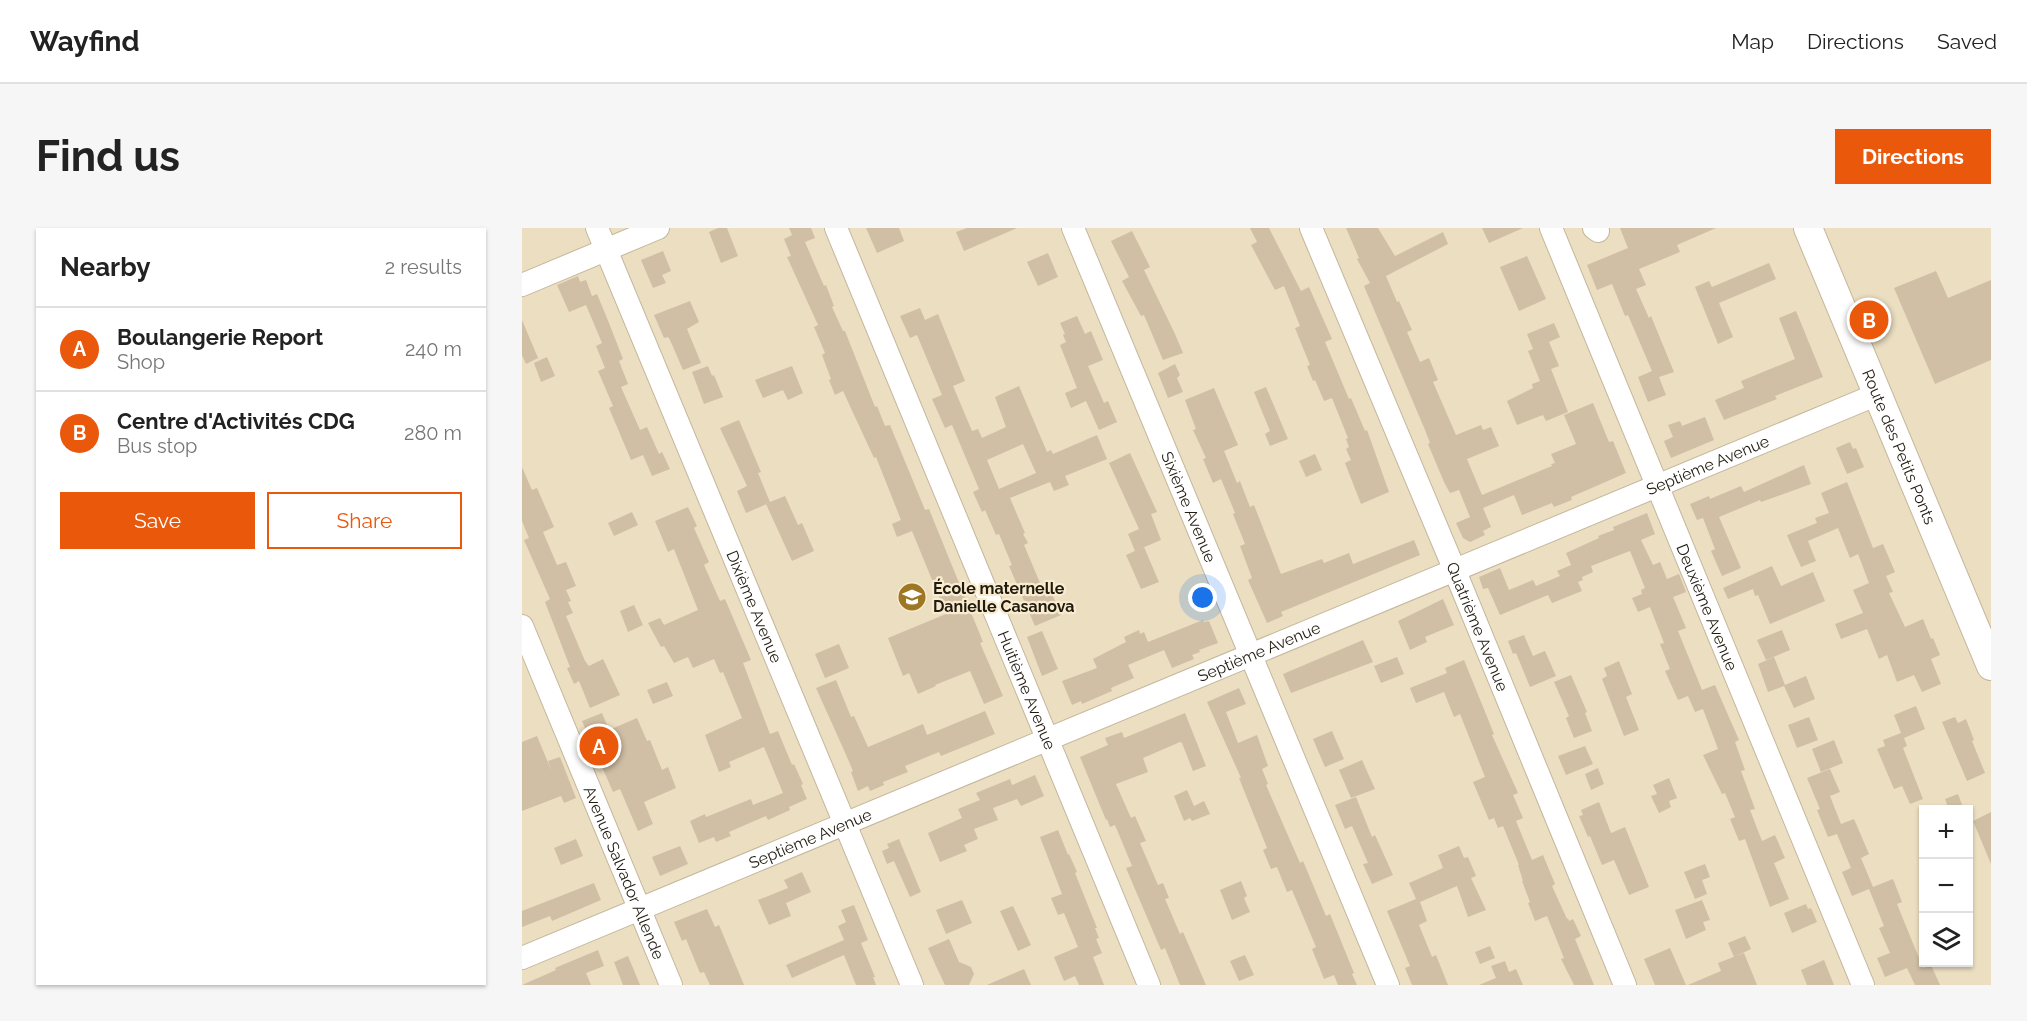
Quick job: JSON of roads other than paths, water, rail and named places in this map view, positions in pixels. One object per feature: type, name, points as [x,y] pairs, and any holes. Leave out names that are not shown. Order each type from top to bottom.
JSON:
[{"type":"main road","name":"Route des Petits Ponts","points":[[1808,228],[1991,666]]},
{"type":"street","name":"Dixième Avenue","points":[[597,228],[912,985]]},
{"type":"street","points":[[522,285],[658,228]]},
{"type":"street","name":"Huitième Avenue","points":[[836,228],[1149,985]]},
{"type":"street","name":"Sixième Avenue","points":[[1073,228],[1388,985]]},
{"type":"street","name":"Quatrième Avenue","points":[[1311,228],[1625,985]]},
{"type":"street","name":"Deuxième Avenue","points":[[1557,230],[1658,486],[1863,985]]},
{"type":"street","name":"Septième Avenue","points":[[522,958],[1878,394]]},
{"type":"street","name":"Avenue Salvador Allende","points":[[522,626],[671,985]]},
{"type":"place","name":"Centre d'Activités CDG","points":[[1869,320]]},
{"type":"place","name":"École maternelle Danielle Casanova","points":[[912,597]]},
{"type":"place","name":"Boulangerie Report","points":[[599,746]]}]
